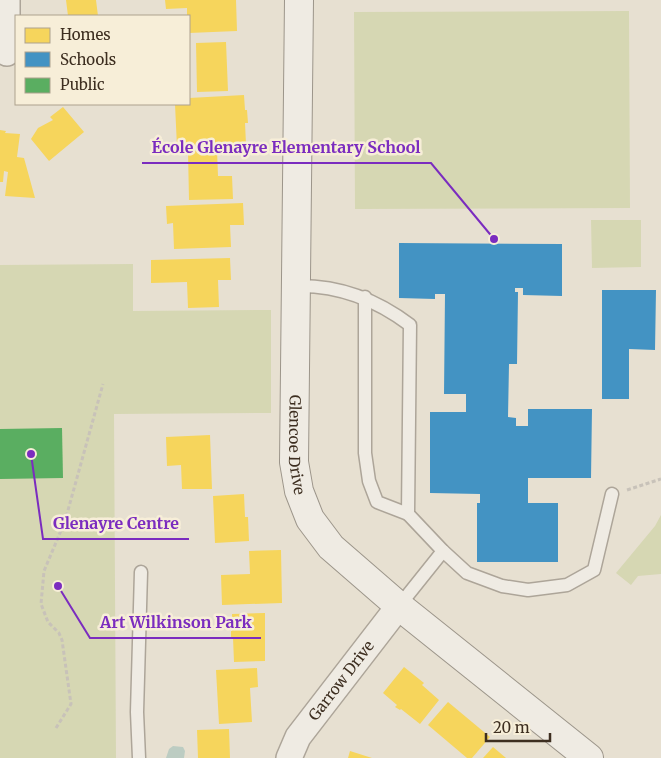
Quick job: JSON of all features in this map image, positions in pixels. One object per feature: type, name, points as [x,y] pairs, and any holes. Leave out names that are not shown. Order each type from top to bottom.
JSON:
[{"type":"street","points":[[7,0],[7,53]]},
{"type":"street","name":"Glencoe Drive","points":[[299,0],[294,462],[299,491],[310,519],[331,547],[399,606],[589,758]]},
{"type":"street","name":"Garrow Drive","points":[[289,758],[298,737],[399,606]]},
{"type":"lane","points":[[296,286],[314,285],[365,297],[390,310],[410,324],[408,514]]},
{"type":"lane","points":[[365,297],[365,453],[369,480],[377,502],[408,514],[467,573],[502,586],[528,590],[567,585],[594,570],[612,494]]},
{"type":"lane","points":[[399,606],[443,551]]},
{"type":"lane","points":[[140,758],[137,712],[141,572]]},
{"type":"path","points":[[56,728],[71,704],[62,640],[59,633],[48,622],[41,604],[44,571],[65,521],[103,384]]},
{"type":"path","points":[[612,494],[661,479]]},
{"type":"green space","points":[[629,11],[630,208],[355,209],[354,12]]},
{"type":"green space","points":[[591,220],[641,220],[641,267],[592,268]]},
{"type":"green space","points":[[133,264],[133,311],[271,310],[271,413],[114,414],[116,758],[0,758],[0,265]]},
{"type":"green space","points":[[661,515],[661,574],[638,576],[631,585],[616,573],[655,526]]},
{"type":"shaded area","points":[[173,746],[183,747],[185,751],[184,758],[166,758],[169,749]]},
{"type":"building: Homes","points":[[66,0],[96,0],[98,15],[68,15]]},
{"type":"building: Homes","points":[[165,0],[236,0],[237,31],[190,33],[190,15],[187,15],[187,8],[166,9]]},
{"type":"building: Homes","points":[[226,42],[228,91],[197,92],[196,43]]},
{"type":"building: Homes","points":[[244,95],[248,123],[245,123],[246,144],[177,147],[175,105],[190,105],[190,98]]},
{"type":"building: Homes","points":[[63,107],[84,132],[49,161],[31,139],[38,128],[53,120],[50,117]]},
{"type":"building: Homes","points":[[0,130],[6,131],[5,133],[20,134],[17,157],[24,158],[35,198],[5,196],[8,172],[4,171],[3,182],[0,182]]},
{"type":"building: Homes","points":[[217,150],[218,176],[232,176],[233,199],[189,200],[188,151]]},
{"type":"building: Homes","points":[[243,203],[244,225],[230,225],[231,247],[174,249],[173,223],[167,224],[166,206]]},
{"type":"building: Homes","points":[[230,258],[231,280],[218,280],[219,307],[188,308],[187,282],[151,283],[151,260]]},
{"type":"building: Homes","points":[[210,435],[212,489],[182,489],[181,465],[167,466],[166,437]]},
{"type":"building: Homes","points":[[244,494],[245,517],[248,517],[249,541],[215,543],[213,496]]},
{"type":"building: Homes","points":[[281,550],[282,603],[222,605],[221,575],[250,574],[249,551]]},
{"type":"building: Homes","points":[[265,613],[265,661],[234,662],[233,638],[231,639],[232,614]]},
{"type":"building: Homes","points":[[404,667],[424,683],[422,685],[439,700],[420,724],[401,709],[395,707],[397,705],[383,693]]},
{"type":"building: Homes","points":[[257,668],[258,687],[250,688],[252,722],[219,724],[216,670]]},
{"type":"building: Homes","points":[[448,702],[490,737],[472,758],[467,758],[428,725]]},
{"type":"building: Homes","points":[[229,729],[230,758],[198,758],[197,730]]},
{"type":"building: Homes","points":[[493,747],[506,758],[483,758]]},
{"type":"building: Homes","points":[[350,751],[372,758],[348,758]]},
{"type":"building: Schools","points":[[399,243],[562,244],[562,296],[523,295],[523,288],[515,288],[515,292],[518,292],[517,364],[509,364],[508,417],[516,418],[516,426],[528,426],[528,409],[592,409],[591,478],[528,478],[528,503],[558,503],[558,562],[477,562],[477,503],[480,503],[480,494],[430,493],[430,412],[466,412],[466,394],[444,394],[445,294],[435,294],[435,299],[399,298]]},
{"type":"building: Schools","points":[[602,290],[656,290],[655,350],[629,349],[629,399],[602,399]]},
{"type":"building: Public","points":[[62,428],[63,478],[0,479],[0,429]]},
{"type":"place","name":"École Glenayre Elementary School","points":[[494,239]]},
{"type":"place","name":"Glenayre Centre","points":[[31,454]]},
{"type":"place","name":"Art Wilkinson Park","points":[[58,586]]}]
